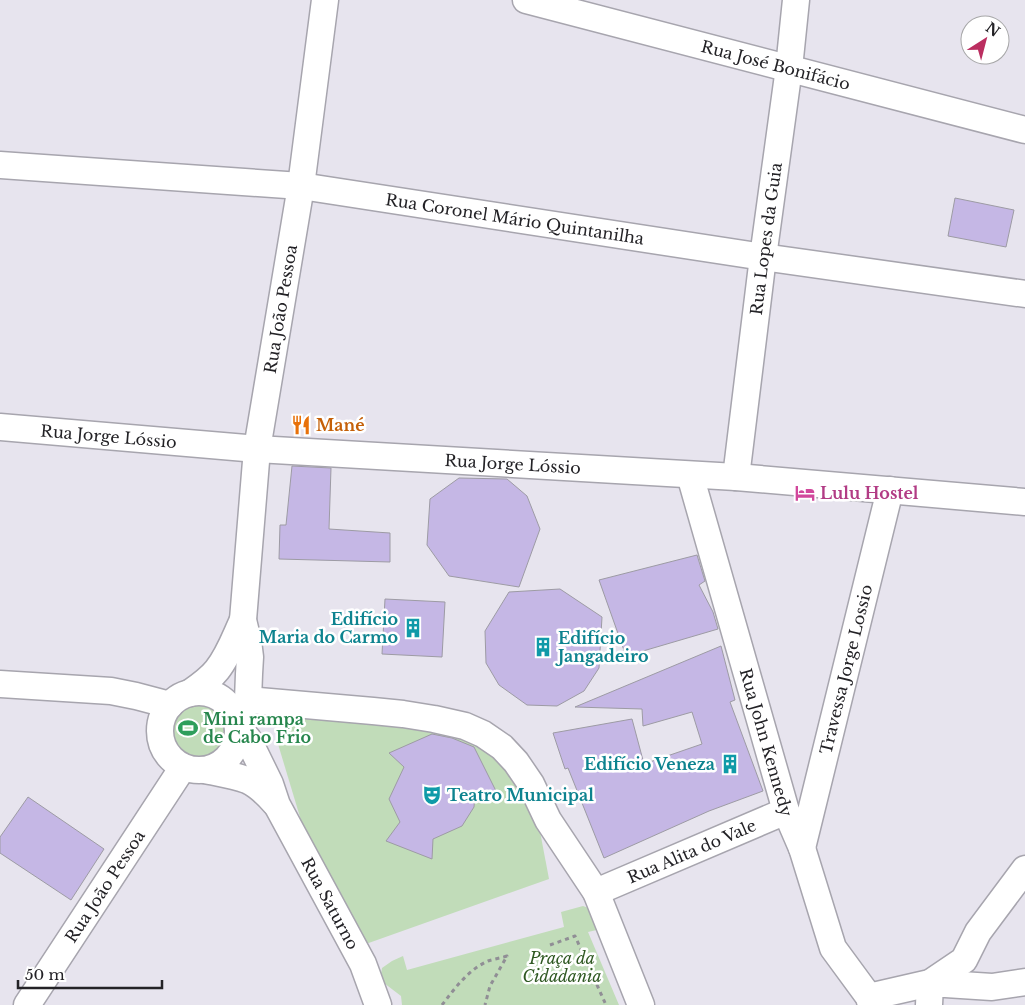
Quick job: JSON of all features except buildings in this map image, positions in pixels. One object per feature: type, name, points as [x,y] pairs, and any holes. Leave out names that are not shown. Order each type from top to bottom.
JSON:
[{"type":"street","name":"Rua João Pessoa","points":[[241,716],[250,657],[243,620],[257,449],[301,186],[326,0]]},
{"type":"street","name":"Rua José Bonifácio","points":[[526,0],[1025,130]]},
{"type":"street","name":"Rua Lopes da Guia","points":[[736,477],[789,68],[796,0]]},
{"type":"street","name":"Rua Coronel Mário Quintanilha","points":[[0,165],[301,186],[763,257],[1025,294]]},
{"type":"street","name":"Rua Jorge Lóssio","points":[[0,427],[257,449],[736,477],[1025,502]]},
{"type":"street","name":"Rua John Kennedy","points":[[690,475],[786,811],[802,848],[833,948],[870,1001]]},
{"type":"street","name":"Travessa Jorge Lossio","points":[[802,848],[890,490]]},
{"type":"street","name":"Rua João Pessoa","points":[[180,699],[207,681],[217,670],[225,658],[243,620]]},
{"type":"street","points":[[0,684],[110,691],[136,696],[180,699],[202,692],[214,695],[224,701],[241,716],[403,714],[464,726],[483,734],[502,747],[516,762],[531,784],[548,820],[596,892],[641,1005]]},
{"type":"street","points":[[180,699],[163,715],[160,727],[161,739],[165,751],[173,760],[194,768],[214,767],[230,756],[238,738],[241,716]]},
{"type":"street","name":"Rua Saturno","points":[[241,716],[248,739],[270,784],[277,805],[363,964],[378,1005]]},
{"type":"street","name":"Rua João Pessoa","points":[[27,1005],[194,768]]},
{"type":"street","name":"Rua Saturno","points":[[194,768],[228,774],[248,781],[265,792],[277,805]]},
{"type":"street","name":"Rua Alita do Vale","points":[[596,892],[786,811]]},
{"type":"street","points":[[929,994],[964,960],[978,932],[1025,869]]},
{"type":"street","points":[[870,1001],[1025,982]]},
{"type":"path","points":[[550,945],[575,936],[606,1005]]},
{"type":"path","points":[[442,1005],[471,971],[488,961],[507,956],[490,986],[485,1005]]},
{"type":"green space","points":[[198,705],[208,707],[217,713],[223,722],[225,732],[223,742],[217,751],[208,757],[198,759],[188,757],[179,751],[173,742],[171,732],[173,722],[179,713],[188,707]]},
{"type":"green space","points":[[292,716],[422,727],[478,740],[535,805],[549,879],[363,945],[306,837],[278,744]]},
{"type":"green space","name":"Praça da Cidadania","points":[[583,906],[594,910],[601,929],[588,932],[619,1005],[402,1005],[401,996],[380,980],[382,968],[403,956],[407,970],[564,927],[561,912]]},
{"type":"place","name":"Mané","points":[[301,425]]},
{"type":"place","name":"Lulu Hostel","points":[[805,493]]},
{"type":"place","name":"Edifício Maria do Carmo","points":[[413,628]]},
{"type":"place","name":"Edifício Jangadeiro","points":[[543,647]]},
{"type":"place","name":"Mini rampa de Cabo Frio","points":[[188,728]]},
{"type":"place","name":"Edifício Veneza","points":[[730,764]]},
{"type":"place","name":"Teatro Municipal","points":[[432,795]]}]
